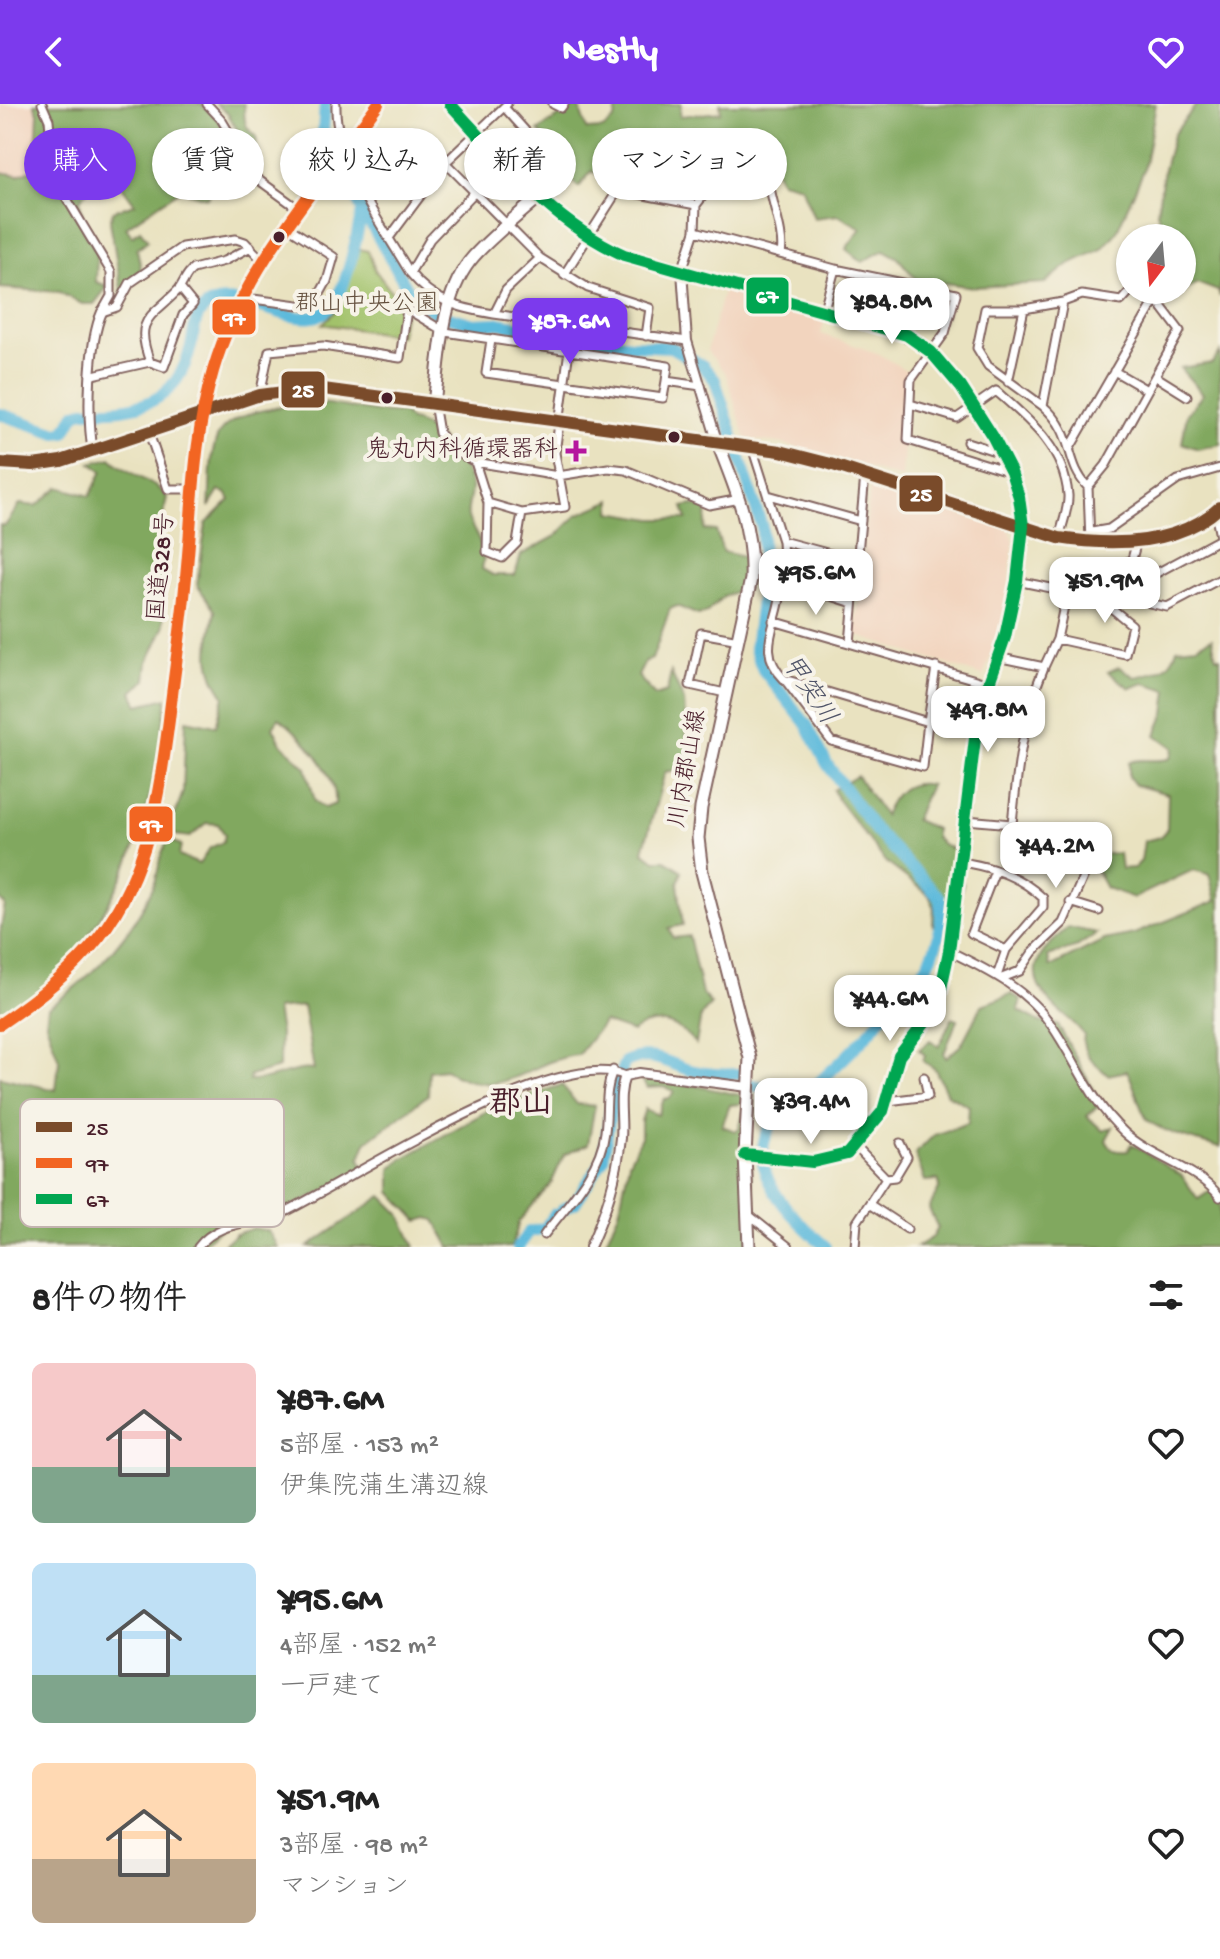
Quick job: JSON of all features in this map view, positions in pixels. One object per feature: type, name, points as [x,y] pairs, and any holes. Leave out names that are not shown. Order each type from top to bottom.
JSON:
[{"type":"main road","name":"国道328号","points":[[360,128],[378,104]]},
{"type":"main road","points":[[450,104],[472,128]]},
{"type":"main road","name":"国道328号","points":[[0,1024],[57,982],[88,950],[120,906],[142,857],[161,780],[202,414],[219,350],[233,316],[264,262],[308,200]]},
{"type":"main road","points":[[434,403],[448,306],[463,270],[506,225],[536,200]]},
{"type":"main road","points":[[0,463],[46,464],[93,452],[260,395],[316,388],[799,456],[1059,538],[1137,541],[1182,529],[1218,509]]},
{"type":"main road","name":"川内郡山線","points":[[718,444],[740,499],[752,553],[739,640],[701,808],[698,838],[702,872],[750,1058],[749,1247]]},
{"type":"street","points":[[42,104],[49,120],[55,179],[111,272],[111,296],[96,329],[90,420],[93,452]]},
{"type":"street","points":[[207,104],[221,119],[256,178],[300,210]]},
{"type":"street","points":[[336,104],[336,128]]},
{"type":"street","points":[[553,104],[561,108],[564,104]]},
{"type":"street","points":[[482,128],[506,105],[525,128]]},
{"type":"street","points":[[448,160],[464,145]]},
{"type":"street","points":[[448,166],[464,184]]},
{"type":"street","points":[[718,444],[687,341],[682,271],[695,231],[696,205],[707,191],[769,182],[774,216],[784,240],[781,254]]},
{"type":"street","points":[[564,275],[618,190],[696,205]]},
{"type":"street","points":[[369,200],[410,273],[433,297],[448,306],[687,341]]},
{"type":"street","points":[[389,238],[417,200]]},
{"type":"street","points":[[410,273],[430,239],[467,200]]},
{"type":"street","points":[[479,200],[540,258],[564,275],[612,298],[650,308],[646,336]]},
{"type":"street","points":[[541,200],[587,237],[624,255],[886,327],[931,352],[973,406],[1001,453],[1011,472],[1023,526],[1009,623],[986,683],[978,714],[949,951],[937,1007],[899,1056],[888,1101],[856,1147],[828,1161],[772,1160],[749,1155]]},
{"type":"street","points":[[244,295],[297,306],[317,299],[327,281],[334,257],[288,227]]},
{"type":"street","points":[[695,231],[835,269],[956,294],[945,333],[911,380],[908,440],[1011,472]]},
{"type":"street","points":[[102,312],[117,307],[130,283],[182,247],[236,239],[251,247],[264,262]]},
{"type":"street","points":[[150,362],[142,335],[149,314],[180,288],[193,269],[224,261],[251,247]]},
{"type":"street","points":[[494,314],[506,290],[540,258]]},
{"type":"street","points":[[824,309],[835,269]]},
{"type":"street","points":[[93,375],[150,362],[164,367],[183,315],[193,304],[180,288]]},
{"type":"street","points":[[1116,300],[1082,295],[1024,309],[985,309],[977,348],[988,366],[1061,421],[1079,478],[1088,487],[1091,537],[1109,529],[1178,480],[1220,468]]},
{"type":"street","points":[[1043,406],[1063,302]]},
{"type":"street","points":[[1070,448],[1153,304]]},
{"type":"street","points":[[1088,487],[1106,465],[1180,331],[1160,304]]},
{"type":"street","points":[[260,395],[269,351],[323,346],[400,358],[407,309],[445,330],[491,340],[668,366],[663,398],[486,373],[491,340]]},
{"type":"street","points":[[1008,382],[1024,309]]},
{"type":"street","points":[[488,503],[522,513],[565,507],[555,453],[569,350]]},
{"type":"street","points":[[1114,371],[1147,390]]},
{"type":"street","points":[[1155,376],[1187,396]]},
{"type":"street","points":[[666,381],[701,386]]},
{"type":"street","points":[[910,404],[957,418],[996,391],[1042,432],[1061,464],[1068,497],[1059,538]]},
{"type":"street","points":[[434,403],[439,433],[449,448],[475,462],[558,476],[617,469],[709,505],[740,499]]},
{"type":"street","points":[[149,433],[168,489],[192,489]]},
{"type":"street","points":[[967,442],[1001,453]]},
{"type":"street","points":[[751,447],[782,541],[782,580],[769,660],[831,741],[923,767],[936,667]]},
{"type":"street","points":[[475,462],[488,503],[487,552],[502,558],[517,543],[522,513]]},
{"type":"street","points":[[850,643],[865,475]]},
{"type":"street","points":[[768,495],[861,521]]},
{"type":"street","points":[[1218,509],[1220,538],[1153,575],[1139,587],[1149,603],[1167,607],[1220,579]]},
{"type":"street","points":[[782,541],[857,561]]},
{"type":"street","points":[[1099,598],[1113,572],[1132,559],[1137,541]]},
{"type":"street","points":[[782,580],[853,603]]},
{"type":"street","points":[[1017,581],[1099,598],[1132,625],[1125,654],[1057,639]]},
{"type":"street","points":[[1012,824],[1018,762],[1032,700],[1057,639],[1067,592]]},
{"type":"street","points":[[773,621],[986,683]]},
{"type":"street","points":[[725,693],[690,685],[701,633],[739,640]]},
{"type":"street","points":[[997,657],[1044,667]]},
{"type":"street","points":[[784,679],[928,722]]},
{"type":"street","points":[[966,820],[1012,824],[1041,847],[1076,849],[1083,855],[1085,873],[1063,923],[1033,952],[1020,971],[1000,977]]},
{"type":"street","points":[[960,862],[1026,883],[1043,898],[1043,907],[1006,950],[1000,977]]},
{"type":"street","points":[[995,871],[971,933],[1006,950]]},
{"type":"street","points":[[1070,902],[1099,911]]},
{"type":"street","points":[[949,951],[1000,977],[1052,1025],[1086,1089],[1118,1126],[1144,1149],[1200,1179],[1220,1197]]},
{"type":"street","points":[[284,1212],[475,1108],[584,1070],[613,1070],[625,1076],[639,1073],[748,1087]]},
{"type":"street","points":[[544,1235],[580,1188],[602,1144],[605,1088],[613,1070]]},
{"type":"street","points":[[590,1247],[605,1215],[616,1173],[621,1136],[620,1087],[625,1076]]},
{"type":"street","points":[[888,1101],[928,1096],[924,1077]]},
{"type":"street","points":[[886,1178],[895,1177],[907,1157],[900,1143]]},
{"type":"street","points":[[856,1147],[886,1178]]},
{"type":"street","points":[[855,1247],[857,1222],[886,1178]]},
{"type":"street","points":[[869,1204],[907,1229]]},
{"type":"street","points":[[750,1216],[789,1247]]},
{"type":"street","points":[[198,1247],[226,1227]]},
{"type":"street","points":[[772,1247],[778,1237]]},
{"type":"shaded area","points":[[0,104],[34,104],[38,112],[37,128],[24,128],[24,173],[0,172]]},
{"type":"shaded area","points":[[724,288],[826,316],[821,334],[877,353],[912,374],[908,379],[902,478],[780,443],[746,439],[725,372],[707,351]]},
{"type":"shaded area","points":[[870,487],[1008,529],[1014,540],[1005,618],[983,676],[855,635]]},
{"type":"green space","points":[[34,104],[201,104],[223,128],[152,128],[152,200],[165,200],[126,227],[132,236],[140,230],[148,240],[137,249],[141,269],[122,295],[110,221],[113,211],[135,204],[132,200],[136,200],[136,128],[37,128],[38,113]]},
{"type":"green space","points":[[216,104],[244,104],[248,128],[236,128],[228,114]]},
{"type":"green space","points":[[578,104],[587,130],[592,130],[592,171],[579,187],[576,184],[576,128],[542,128]]},
{"type":"green space","points":[[617,104],[681,104],[680,116],[721,112],[720,104],[1156,104],[1144,170],[1120,224],[1116,224],[1116,233],[1102,249],[1069,264],[1045,283],[974,287],[916,279],[898,258],[884,250],[862,262],[846,249],[861,228],[838,215],[814,218],[801,186],[787,182],[787,128],[604,128],[615,119]]},
{"type":"green space","points":[[1197,104],[1220,104],[1220,297],[1218,291],[1196,284],[1196,224],[1161,224],[1157,212],[1173,135]]},
{"type":"green space","points":[[0,172],[24,173],[24,200],[80,200],[84,231],[97,252],[96,282],[108,286],[94,304],[82,304],[59,292],[0,288]]},
{"type":"green space","name":"郡山中央公園","points":[[359,249],[368,251],[375,270],[405,310],[400,336],[322,324],[339,308]]},
{"type":"green space","points":[[1220,352],[1220,444],[1198,449],[1182,443],[1187,414],[1203,394],[1180,368],[1212,363]]},
{"type":"green space","points":[[313,402],[403,412],[410,421],[428,428],[456,456],[469,477],[468,517],[482,548],[482,569],[493,575],[515,575],[521,555],[556,536],[577,515],[612,500],[611,512],[653,519],[687,519],[683,507],[693,505],[707,510],[705,530],[716,531],[723,552],[748,558],[746,589],[724,596],[706,613],[698,615],[677,606],[670,609],[652,659],[645,662],[638,676],[655,696],[667,692],[671,672],[684,701],[689,768],[665,772],[643,851],[655,860],[665,860],[682,871],[678,883],[683,925],[669,928],[673,938],[689,936],[702,994],[711,1004],[701,1015],[696,1044],[667,1023],[650,1023],[632,1032],[604,1022],[578,1055],[544,1064],[513,1078],[482,1083],[445,1069],[429,1071],[428,1095],[366,1142],[360,1158],[364,1169],[284,1209],[284,1099],[20,1099],[20,1227],[225,1227],[200,1247],[0,1247],[0,1077],[56,1090],[59,1060],[46,1023],[48,1008],[95,969],[134,923],[153,887],[169,840],[181,845],[179,856],[199,864],[210,848],[223,842],[225,835],[218,824],[207,823],[190,837],[175,835],[171,825],[183,792],[186,720],[216,726],[224,696],[212,674],[209,655],[215,611],[197,585],[206,524],[230,500],[226,493],[219,491],[209,507],[217,438],[232,422],[274,408]],"holes":[[[279,718],[298,734],[325,768],[331,780],[335,804],[325,808],[315,801],[306,768],[281,743],[273,727]],[[303,1006],[314,1070],[298,1070],[249,1081],[250,1076],[279,1068],[280,1033],[276,1009]]]},
{"type":"green space","points":[[111,458],[157,487],[167,497],[160,534],[164,627],[148,662],[146,680],[132,692],[138,705],[167,698],[154,776],[135,846],[104,912],[56,976],[3,1017],[0,1015],[0,933],[5,905],[0,900],[0,525],[5,526],[20,504],[36,506],[59,487],[90,496],[102,471],[91,463]]},
{"type":"green space","points":[[1212,638],[1216,657],[1220,657],[1220,1147],[1170,1132],[1147,1119],[1127,1071],[1108,1075],[1094,1063],[1084,1048],[1084,1035],[1046,996],[1036,975],[1041,956],[1068,927],[1097,933],[1078,946],[1048,956],[1050,967],[1104,940],[1134,934],[1216,901],[1209,874],[1193,870],[1134,898],[1106,888],[1096,870],[1096,855],[1119,853],[1121,869],[1134,868],[1141,861],[1144,841],[1160,837],[1167,829],[1168,794],[1135,785],[1129,777],[1129,763],[1171,758],[1174,748],[1156,735],[1165,713],[1168,690],[1144,683],[1130,688],[1108,672],[1119,667],[1135,677],[1156,672],[1171,662],[1177,648],[1197,646]]},
{"type":"green space","points":[[857,776],[884,815],[901,790],[914,784],[930,785],[915,820],[935,829],[935,837],[942,844],[965,855],[954,865],[963,884],[948,923],[933,925],[934,906],[929,895],[886,862],[838,800],[833,790]]},
{"type":"green space","points":[[1011,994],[1021,999],[1018,1010],[1040,1022],[1058,1025],[1101,1104],[1087,1116],[1103,1131],[1113,1127],[1106,1140],[1112,1149],[1128,1151],[1132,1144],[1182,1176],[1198,1199],[1216,1187],[1220,1192],[1220,1247],[917,1247],[933,1237],[938,1228],[929,1209],[940,1186],[938,1180],[925,1181],[915,1154],[934,1135],[968,1123],[969,1106],[947,1094],[935,1069],[923,1061],[925,1055],[919,1050],[930,1040],[939,1046],[952,1018],[957,1020],[944,1054],[946,1058],[961,1045],[982,1005]]},
{"type":"green space","points":[[642,1080],[668,1080],[750,1097],[752,1103],[730,1105],[722,1126],[735,1131],[739,1129],[745,1107],[753,1107],[750,1144],[754,1247],[603,1247],[619,1212],[629,1162],[641,1137],[645,1109],[658,1115],[664,1099],[670,1098],[674,1091],[664,1087],[647,1088]]},
{"type":"green space","points":[[562,1085],[577,1104],[595,1106],[588,1144],[564,1155],[551,1184],[519,1221],[512,1247],[450,1247],[435,1220],[428,1218],[418,1221],[391,1192],[391,1169],[402,1159],[498,1105]]},
{"type":"green space","points":[[382,1196],[400,1214],[415,1247],[308,1247]]},
{"type":"green space","points":[[254,1228],[268,1231],[278,1247],[220,1247],[236,1234]]},
{"type":"waterway","name":"甲突川","points":[[325,104],[323,133],[328,149],[411,295],[435,313],[474,324],[497,323],[630,345],[671,347],[703,366],[715,380],[762,527],[763,585],[755,649],[763,670],[807,725],[827,764],[875,830],[940,898],[938,938],[921,974],[894,998],[850,1053],[775,1120],[765,1138],[763,1156],[766,1174],[774,1191],[785,1207],[826,1247]]},
{"type":"waterway","points":[[0,414],[57,433],[65,432],[75,414],[83,411],[121,409],[152,401],[175,382],[184,366],[198,317],[205,308],[216,302],[243,303],[297,317],[313,317],[324,312],[341,289],[362,212]]},
{"type":"waterway","points":[[563,1209],[575,1203],[603,1159],[614,1089],[625,1062],[649,1057],[698,1072],[737,1074]]},
{"type":"waterway","points":[[752,1085],[806,1095]]},
{"type":"waterway","points":[[518,1247],[529,1232],[545,1228],[555,1214]]},
{"type":"transit line","name":"97","points":[[0,1024],[41,995],[78,961],[100,936],[130,886],[149,833],[161,777],[183,604],[197,451],[213,371],[242,298],[262,264],[378,104]]},
{"type":"transit line","name":"67","points":[[450,104],[551,208],[573,226],[624,255],[907,335],[931,352],[961,387],[993,437],[1011,472],[1019,497],[1023,526],[1017,581],[1005,637],[978,714],[949,951],[937,1007],[899,1056],[883,1111],[847,1154],[813,1162],[745,1155]]},
{"type":"transit line","name":"25","points":[[0,463],[33,465],[61,461],[260,395],[316,388],[780,451],[827,463],[1059,538],[1122,542],[1165,536],[1203,520],[1220,507]]},
{"type":"place","name":"鬼丸内科循環器科","points":[[576,451]]},
{"type":"district","name":"郡山","points":[[521,1106]]}]
